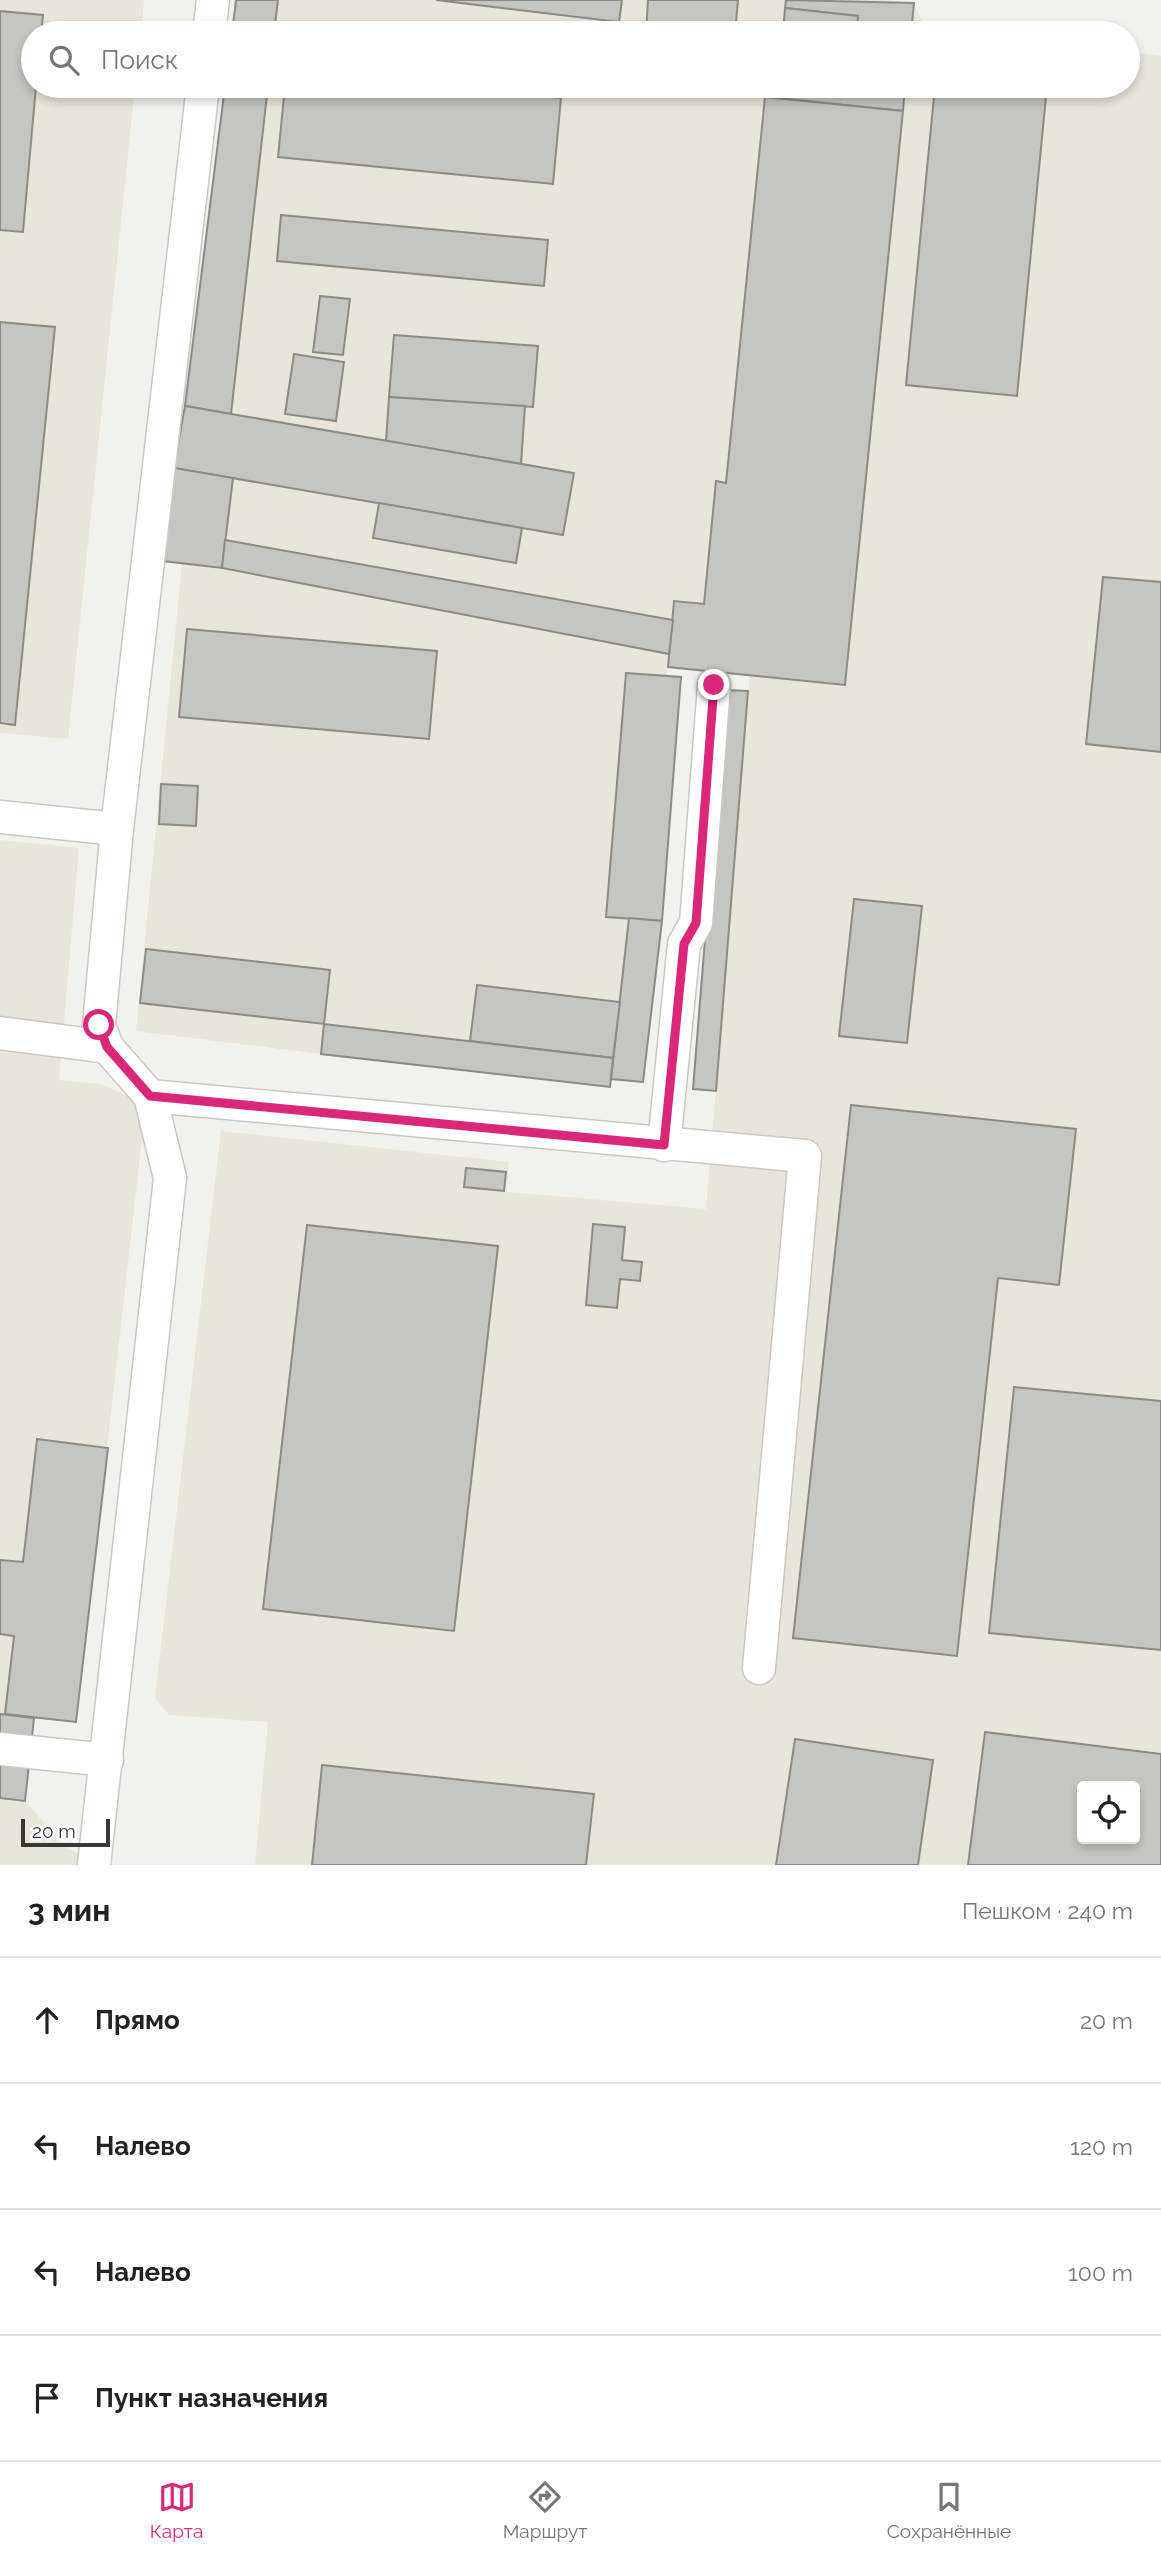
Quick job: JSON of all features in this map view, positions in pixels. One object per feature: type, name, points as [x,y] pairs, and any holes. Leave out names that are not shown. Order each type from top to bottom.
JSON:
[{"type":"lane","points":[[210,21],[213,0]]},
{"type":"lane","points":[[94,1865],[170,1178],[150,1096],[107,1047],[99,1025],[117,829],[202,98]]},
{"type":"lane","points":[[664,1145],[684,944],[696,923],[714,685]]},
{"type":"lane","points":[[0,817],[117,829]]},
{"type":"lane","points":[[0,1033],[107,1047]]},
{"type":"lane","points":[[150,1096],[805,1156],[759,1668]]},
{"type":"lane","points":[[0,1749],[107,1760]]},
{"type":"shaded area","points":[[0,0],[144,0],[142,21],[21,21],[21,98],[134,98],[68,739],[0,733]]},
{"type":"shaded area","points":[[236,0],[884,0],[914,3],[922,21],[233,21]]},
{"type":"shaded area","points":[[1140,53],[1161,56],[1161,1865],[255,1865],[268,1722],[169,1715],[155,1698],[221,1131],[509,1162],[507,1192],[706,1209],[750,675],[668,668],[629,919],[613,1058],[325,1024],[321,1054],[136,1031],[182,564],[163,561],[223,98],[1140,98]]},
{"type":"shaded area","points":[[0,840],[79,848],[59,1080],[101,1084],[146,1104],[76,1722],[34,1718],[25,1801],[66,1848],[106,1865],[0,1865]]},
{"type":"building","points":[[236,0],[278,0],[275,21],[233,21]]},
{"type":"building","points":[[436,0],[622,0],[619,21]]},
{"type":"building","points":[[648,0],[738,0],[736,21],[647,21]]},
{"type":"building","points":[[786,0],[914,3],[912,21],[857,21],[858,16],[785,8]]},
{"type":"building","points":[[785,8],[858,16],[857,21],[784,21]]},
{"type":"building","points":[[0,11],[43,15],[42,21],[21,21],[21,98],[35,98],[23,232],[0,230]]},
{"type":"building","points":[[224,98],[267,98],[231,414],[185,406]]},
{"type":"building","points":[[284,98],[561,98],[553,184],[278,157]]},
{"type":"building","points":[[765,98],[903,111],[845,685],[668,667],[674,601],[704,604],[716,481],[726,483]]},
{"type":"building","points":[[777,98],[904,98],[903,111]]},
{"type":"building","points":[[934,98],[1046,98],[1017,396],[906,385]]},
{"type":"building","points":[[281,215],[548,240],[544,286],[277,261]]},
{"type":"building","points":[[320,296],[350,299],[343,355],[313,352]]},
{"type":"building","points":[[0,322],[55,327],[15,725],[0,723]]},
{"type":"building","points":[[394,335],[538,346],[533,407],[389,397]]},
{"type":"building","points":[[294,354],[344,362],[336,421],[285,414]]},
{"type":"building","points":[[389,397],[525,406],[521,464],[386,441]]},
{"type":"building","points":[[185,406],[574,473],[563,535],[174,468]]},
{"type":"building","points":[[174,468],[233,478],[222,568],[163,561]]},
{"type":"building","points":[[379,503],[522,528],[516,563],[373,538]]},
{"type":"building","points":[[225,540],[673,620],[669,654],[222,568]]},
{"type":"building","points":[[1103,577],[1161,582],[1161,752],[1086,744]]},
{"type":"building","points":[[187,629],[437,651],[429,739],[179,717]]},
{"type":"building","points":[[626,673],[681,677],[662,921],[606,917]]},
{"type":"building","points":[[725,690],[748,691],[716,1091],[693,1089]]},
{"type":"building","points":[[161,784],[198,786],[196,826],[159,824]]},
{"type":"building","points":[[854,899],[922,906],[907,1043],[839,1036]]},
{"type":"building","points":[[629,918],[662,921],[643,1082],[611,1079]]},
{"type":"building","points":[[146,949],[330,970],[324,1024],[140,1003]]},
{"type":"building","points":[[477,985],[620,1002],[613,1058],[470,1041]]},
{"type":"building","points":[[324,1024],[613,1058],[610,1087],[321,1054]]},
{"type":"building","points":[[851,1105],[1076,1129],[1059,1285],[998,1278],[957,1656],[793,1638]]},
{"type":"building","points":[[466,1168],[506,1172],[504,1191],[464,1187]]},
{"type":"building","points":[[593,1224],[625,1227],[622,1260],[642,1262],[640,1281],[620,1279],[617,1308],[586,1305]]},
{"type":"building","points":[[307,1225],[498,1246],[454,1631],[263,1609]]},
{"type":"building","points":[[1014,1387],[1161,1401],[1161,1650],[989,1633]]},
{"type":"building","points":[[37,1439],[108,1448],[76,1722],[5,1714],[14,1636],[0,1634],[0,1560],[23,1562]]},
{"type":"building","points":[[0,1714],[34,1718],[25,1801],[0,1798]]},
{"type":"building","points":[[985,1732],[1161,1754],[1161,1865],[968,1865]]},
{"type":"building","points":[[795,1739],[933,1760],[918,1865],[776,1865]]},
{"type":"building","points":[[322,1765],[594,1794],[586,1865],[312,1865]]},
{"type":"route","points":[[99,1025],[107,1047],[150,1096],[664,1145],[684,944],[696,923],[714,685]]}]
